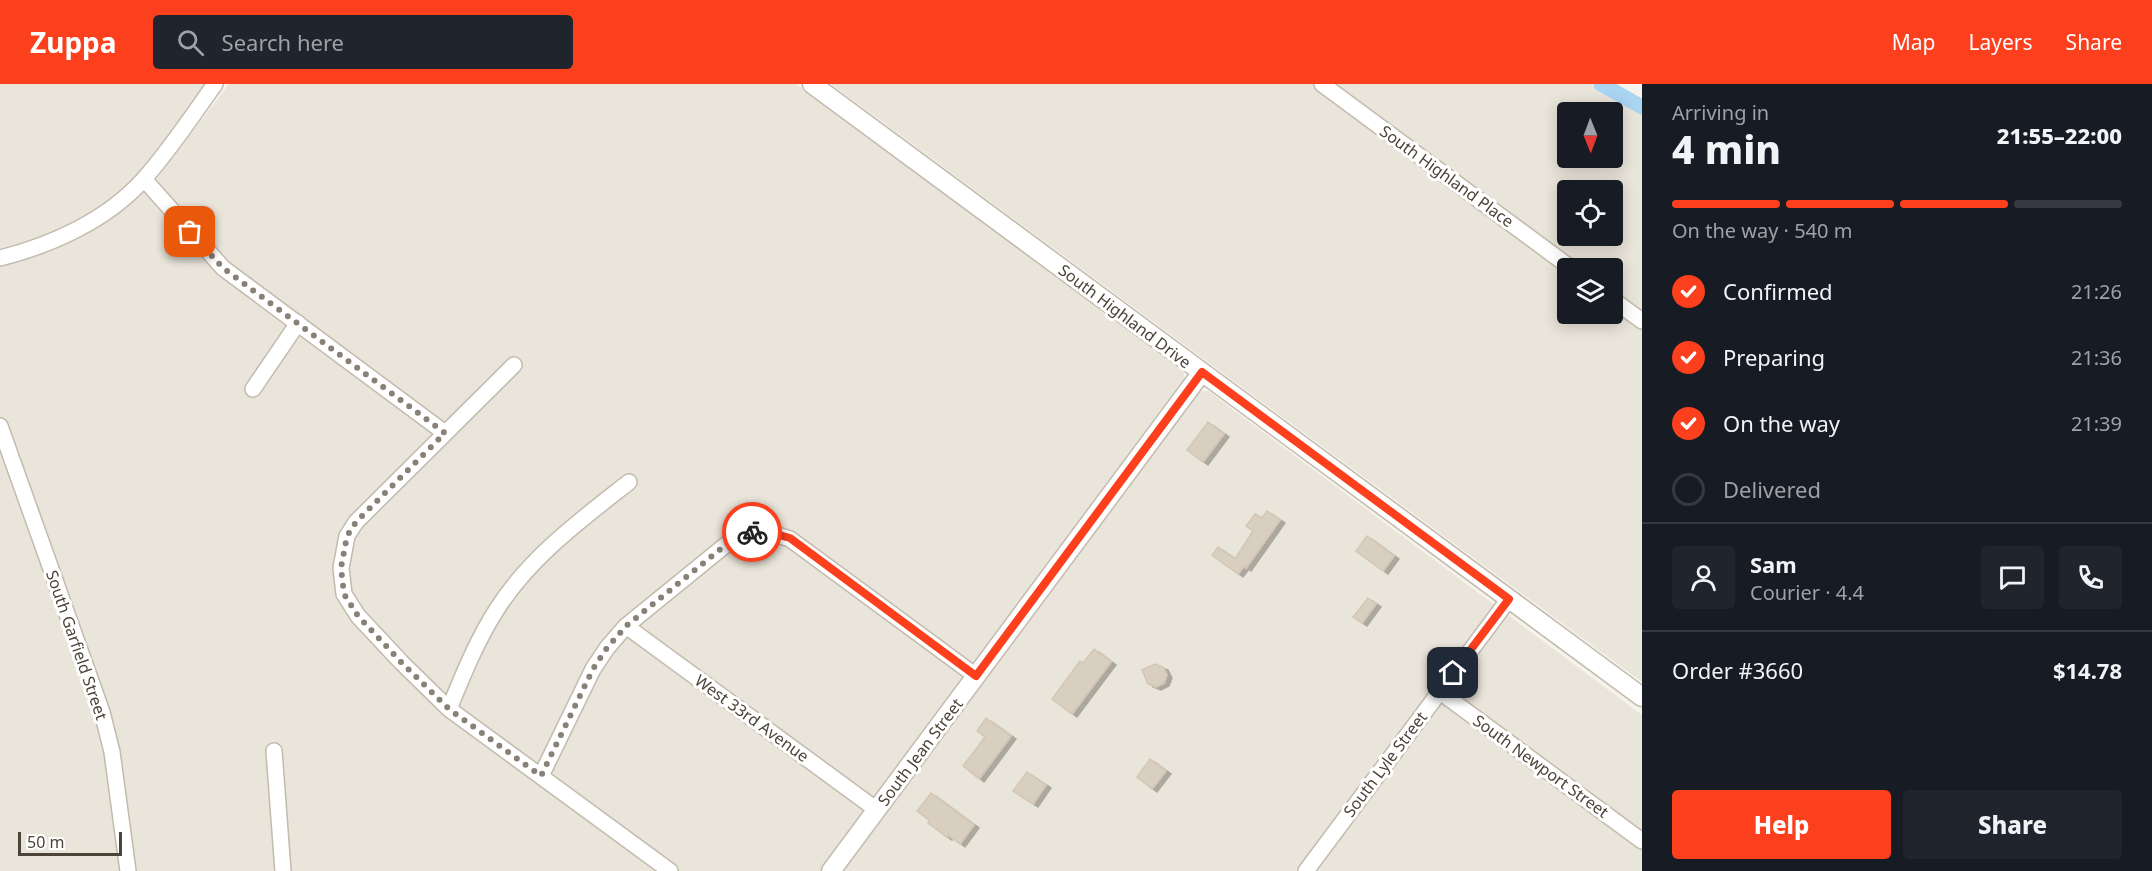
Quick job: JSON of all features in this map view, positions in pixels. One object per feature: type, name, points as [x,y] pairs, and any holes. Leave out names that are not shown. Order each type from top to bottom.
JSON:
[{"type":"street","points":[[0,258],[62,237],[118,204],[144,180],[216,84]]},
{"type":"street","name":"South Highland Drive","points":[[812,84],[1642,697]]},
{"type":"street","name":"South Highland Place","points":[[1322,84],[1557,258]]},
{"type":"street","points":[[144,180],[223,268],[445,433]]},
{"type":"street","points":[[1623,307],[1642,321]]},
{"type":"street","points":[[253,389],[298,323]]},
{"type":"street","points":[[514,365],[356,522],[347,536],[341,568],[344,594],[358,616],[449,709],[670,871]]},
{"type":"street","name":"South Jean Street","points":[[831,871],[1202,372]]},
{"type":"street","name":"South Garfield Street","points":[[0,426],[102,712],[114,764],[129,871]]},
{"type":"street","points":[[449,709],[469,661],[498,607],[530,568],[568,530],[629,482]]},
{"type":"street","points":[[541,776],[593,669],[626,626],[733,539],[754,531],[790,538],[976,676]]},
{"type":"street","name":"South Lyle Street","points":[[1306,871],[1509,599]]},
{"type":"street","name":"West 33rd Avenue","points":[[626,626],[877,810]]},
{"type":"street","name":"South Newport Street","points":[[1439,691],[1642,841]]},
{"type":"street","points":[[274,751],[283,871]]},
{"type":"shaded area","points":[[0,84],[209,84],[152,161],[129,184],[99,207],[62,229],[26,242],[0,248]]},
{"type":"shaded area","points":[[229,84],[796,84],[1184,372],[1184,378],[821,871],[0,871],[0,264],[49,250],[85,235],[132,202],[155,181]]},
{"type":"shaded area","points":[[831,84],[1591,84],[1622,102],[1557,102],[1557,168],[1623,168],[1623,103],[1642,115],[1642,682]]},
{"type":"shaded area","points":[[1208,391],[1642,715],[1642,871],[843,871],[1197,394]]},
{"type":"building","points":[[1208,422],[1224,434],[1203,462],[1187,450]]},
{"type":"building","points":[[1267,511],[1280,520],[1246,568],[1244,566],[1238,574],[1212,555],[1218,547],[1235,559],[1253,531],[1246,526],[1255,514],[1262,518]]},
{"type":"building","points":[[1367,536],[1394,556],[1383,571],[1356,551]]},
{"type":"building","points":[[1368,598],[1376,604],[1362,623],[1353,617]]},
{"type":"building","points":[[1094,649],[1111,662],[1072,714],[1052,699],[1080,661],[1083,663]]},
{"type":"building","points":[[1155,664],[1163,667],[1167,675],[1164,683],[1156,687],[1148,684],[1142,670]]},
{"type":"building","points":[[986,718],[1011,736],[979,779],[963,766],[985,737],[977,731]]},
{"type":"building","points":[[1150,759],[1166,771],[1152,789],[1137,777]]},
{"type":"building","points":[[1027,772],[1046,785],[1033,804],[1013,791]]},
{"type":"building","points":[[931,793],[974,825],[960,844],[928,823],[929,820],[917,811]]},
{"type":"waterway","points":[[1601,84],[1642,107]]},
{"type":"way so far","points":[[190,232],[223,268],[445,433],[356,522],[347,536],[341,568],[344,594],[358,616],[449,709],[541,776],[593,669],[626,626],[733,539],[752,532]]},
{"type":"route","points":[[752,532],[772,533],[790,538],[976,676],[1202,372],[1509,599],[1453,673]]}]
